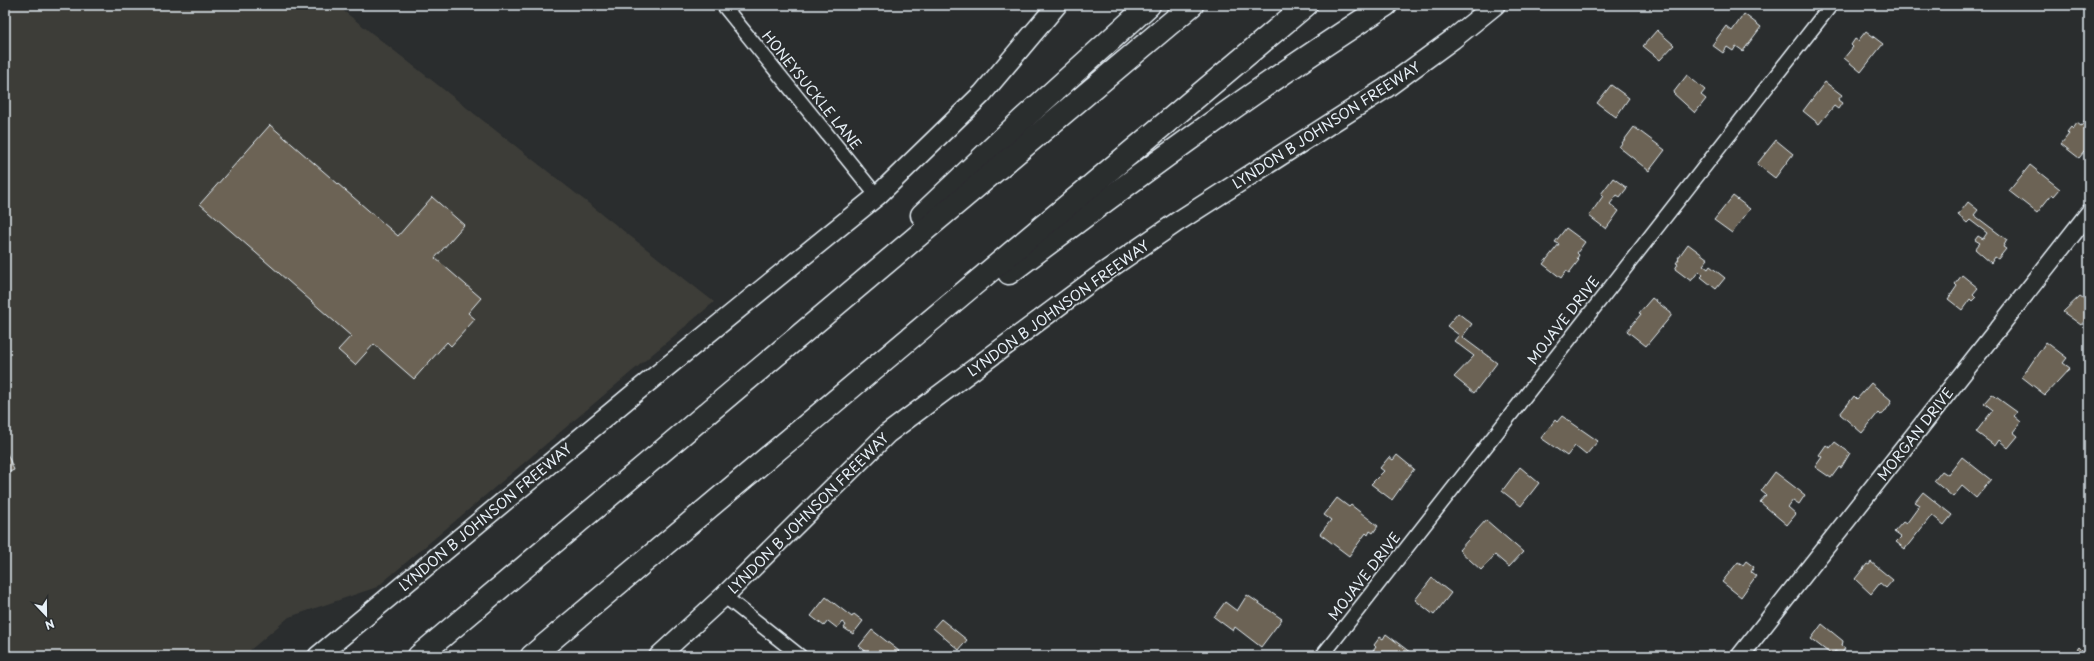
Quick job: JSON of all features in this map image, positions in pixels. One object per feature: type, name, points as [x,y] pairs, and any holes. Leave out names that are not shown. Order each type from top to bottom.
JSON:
[{"type":"highway","points":[[751,376],[1015,126],[1149,5]]},
{"type":"highway","points":[[419,656],[1192,5]]},
{"type":"highway","points":[[532,656],[1306,5]]},
{"type":"highway","points":[[797,434],[1083,217],[1272,82],[1386,5]]},
{"type":"main road","name":"LYNDON B JOHNSON FREEWAY","points":[[318,656],[612,411],[877,196],[982,94],[1057,5]]},
{"type":"main road","name":"LYNDON B JOHNSON FREEWAY","points":[[658,656],[724,596],[887,434],[1100,275],[1177,222],[1386,88],[1453,39],[1495,5]]},
{"type":"street","name":"HONEYSUCKLE LANE","points":[[723,5],[877,196]]},
{"type":"street","name":"MOJAVE DRIVE","points":[[1322,656],[1831,5]]},
{"type":"street","name":"MORGAN DRIVE","points":[[1740,656],[2089,213]]},
{"type":"street","points":[[724,596],[800,656]]},
{"type":"shaded area","points":[[5,5],[336,5],[714,302],[377,587],[289,617],[243,656],[5,656]]},
{"type":"building","points":[[1744,14],[1761,27],[1743,51],[1736,46],[1733,51],[1727,47],[1723,53],[1712,45],[1726,26],[1732,31]]},
{"type":"building","points":[[1657,30],[1674,45],[1660,60],[1643,46]]},
{"type":"building","points":[[1866,31],[1883,44],[1861,72],[1844,58],[1853,47],[1851,45],[1855,39],[1858,41]]},
{"type":"building","points":[[1687,75],[1705,90],[1701,95],[1706,99],[1695,113],[1673,93]]},
{"type":"building","points":[[1825,82],[1842,95],[1838,100],[1842,103],[1838,109],[1834,106],[1819,124],[1803,111]]},
{"type":"building","points":[[1611,85],[1629,98],[1616,117],[1597,103]]},
{"type":"building","points":[[2086,120],[2089,122],[2089,146],[2079,158],[2061,144],[2069,134],[2067,132],[2071,127],[2073,129],[2077,123],[2081,126]]},
{"type":"building","points":[[270,125],[398,236],[432,197],[464,225],[435,258],[481,298],[468,313],[475,319],[451,346],[447,342],[414,379],[374,344],[355,365],[338,350],[351,336],[200,204]]},
{"type":"building","points":[[1634,127],[1665,150],[1649,171],[1619,147]]},
{"type":"building","points":[[1776,140],[1793,154],[1775,178],[1757,164]]},
{"type":"building","points":[[2030,165],[2060,189],[2054,196],[2052,194],[2037,213],[2009,191]]},
{"type":"building","points":[[1613,178],[1627,188],[1620,197],[1617,195],[1610,204],[1619,211],[1606,229],[1589,216],[1603,196],[1601,194]]},
{"type":"building","points":[[1733,196],[1750,209],[1732,233],[1714,220]]},
{"type":"building","points":[[1968,202],[1978,210],[1974,215],[2007,240],[2003,247],[2006,249],[1998,259],[1995,257],[1991,263],[1975,249],[1980,243],[1975,240],[1978,236],[1983,239],[1987,233],[1970,220],[1967,223],[1958,215]]},
{"type":"building","points":[[1566,228],[1585,242],[1577,253],[1579,255],[1577,258],[1579,260],[1569,273],[1566,271],[1561,278],[1543,264],[1559,244],[1555,242]]},
{"type":"building","points":[[1688,244],[1708,259],[1703,265],[1708,269],[1710,266],[1725,278],[1716,289],[1701,277],[1703,275],[1699,271],[1691,281],[1675,269],[1678,264],[1676,263],[1679,259],[1678,258]]},
{"type":"building","points":[[1962,275],[1978,288],[1973,294],[1976,297],[1972,301],[1970,299],[1962,310],[1948,299],[1957,286],[1955,284]]},
{"type":"building","points":[[2080,296],[2089,302],[2089,315],[2081,325],[2063,312]]},
{"type":"building","points":[[1652,298],[1671,313],[1671,316],[1646,346],[1627,331],[1641,314],[1639,313]]},
{"type":"building","points":[[1458,313],[1472,324],[1462,337],[1497,363],[1474,393],[1454,377],[1474,356],[1454,341],[1459,335],[1447,326]]},
{"type":"building","points":[[2046,342],[2067,358],[2063,363],[2070,368],[2045,395],[2022,377]]},
{"type":"building","points":[[1871,383],[1891,400],[1891,403],[1884,413],[1880,415],[1878,413],[1862,433],[1840,414],[1854,396],[1857,399]]},
{"type":"building","points":[[1992,394],[2017,412],[2014,416],[2021,422],[2013,432],[2018,436],[2008,448],[1999,440],[1995,446],[1976,432],[1993,410],[1984,403]]},
{"type":"building","points":[[1562,416],[1598,441],[1586,455],[1575,446],[1567,456],[1541,438],[1555,420],[1557,422]]},
{"type":"building","points":[[1835,442],[1850,453],[1841,468],[1839,467],[1831,478],[1815,467],[1822,457],[1819,455],[1826,445],[1830,448]]},
{"type":"building","points":[[5,449],[14,470],[5,474]]},
{"type":"building","points":[[1397,455],[1414,469],[1392,500],[1371,484],[1384,471],[1380,468],[1389,457],[1393,460]]},
{"type":"building","points":[[1962,457],[1991,480],[1976,498],[1962,486],[1953,497],[1934,481],[1942,471],[1948,475]]},
{"type":"building","points":[[1520,467],[1539,483],[1521,506],[1502,491]]},
{"type":"building","points":[[1775,472],[1805,495],[1799,504],[1793,500],[1788,507],[1796,514],[1787,525],[1760,502],[1766,495],[1761,491]]},
{"type":"building","points":[[1923,492],[1952,515],[1944,525],[1932,515],[1905,549],[1896,542],[1901,537],[1894,532],[1903,522],[1906,524],[1920,505],[1915,502]]},
{"type":"building","points":[[1337,498],[1349,507],[1351,505],[1378,526],[1373,533],[1370,531],[1368,535],[1366,533],[1349,556],[1320,534],[1331,520],[1324,515]]},
{"type":"building","points":[[1486,520],[1523,552],[1509,567],[1495,555],[1481,570],[1459,550]]},
{"type":"building","points":[[1746,561],[1754,567],[1751,572],[1756,576],[1741,597],[1722,582],[1738,562],[1743,565]]},
{"type":"building","points":[[1871,562],[1893,580],[1886,588],[1880,583],[1871,594],[1855,579],[1867,564],[1869,565]]},
{"type":"building","points":[[1432,578],[1451,593],[1434,615],[1415,600]]},
{"type":"building","points":[[1247,595],[1282,619],[1261,647],[1235,627],[1233,631],[1214,617],[1225,602],[1237,611]]},
{"type":"building","points":[[826,597],[852,617],[854,614],[863,621],[853,634],[844,628],[846,625],[842,622],[837,628],[828,621],[824,626],[811,616]]},
{"type":"building","points":[[941,619],[967,640],[959,650],[933,628]]},
{"type":"building","points":[[1822,624],[1843,641],[1842,646],[1845,648],[1841,655],[1835,651],[1832,655],[1811,639]]},
{"type":"building","points":[[872,630],[899,651],[895,656],[872,656],[859,646]]},
{"type":"building","points":[[1386,634],[1415,656],[1379,656],[1373,651],[1376,647],[1374,645],[1380,637],[1383,639]]},
{"type":"building","points":[[2079,647],[2086,654],[2089,650],[2089,656],[2072,656]]}]
